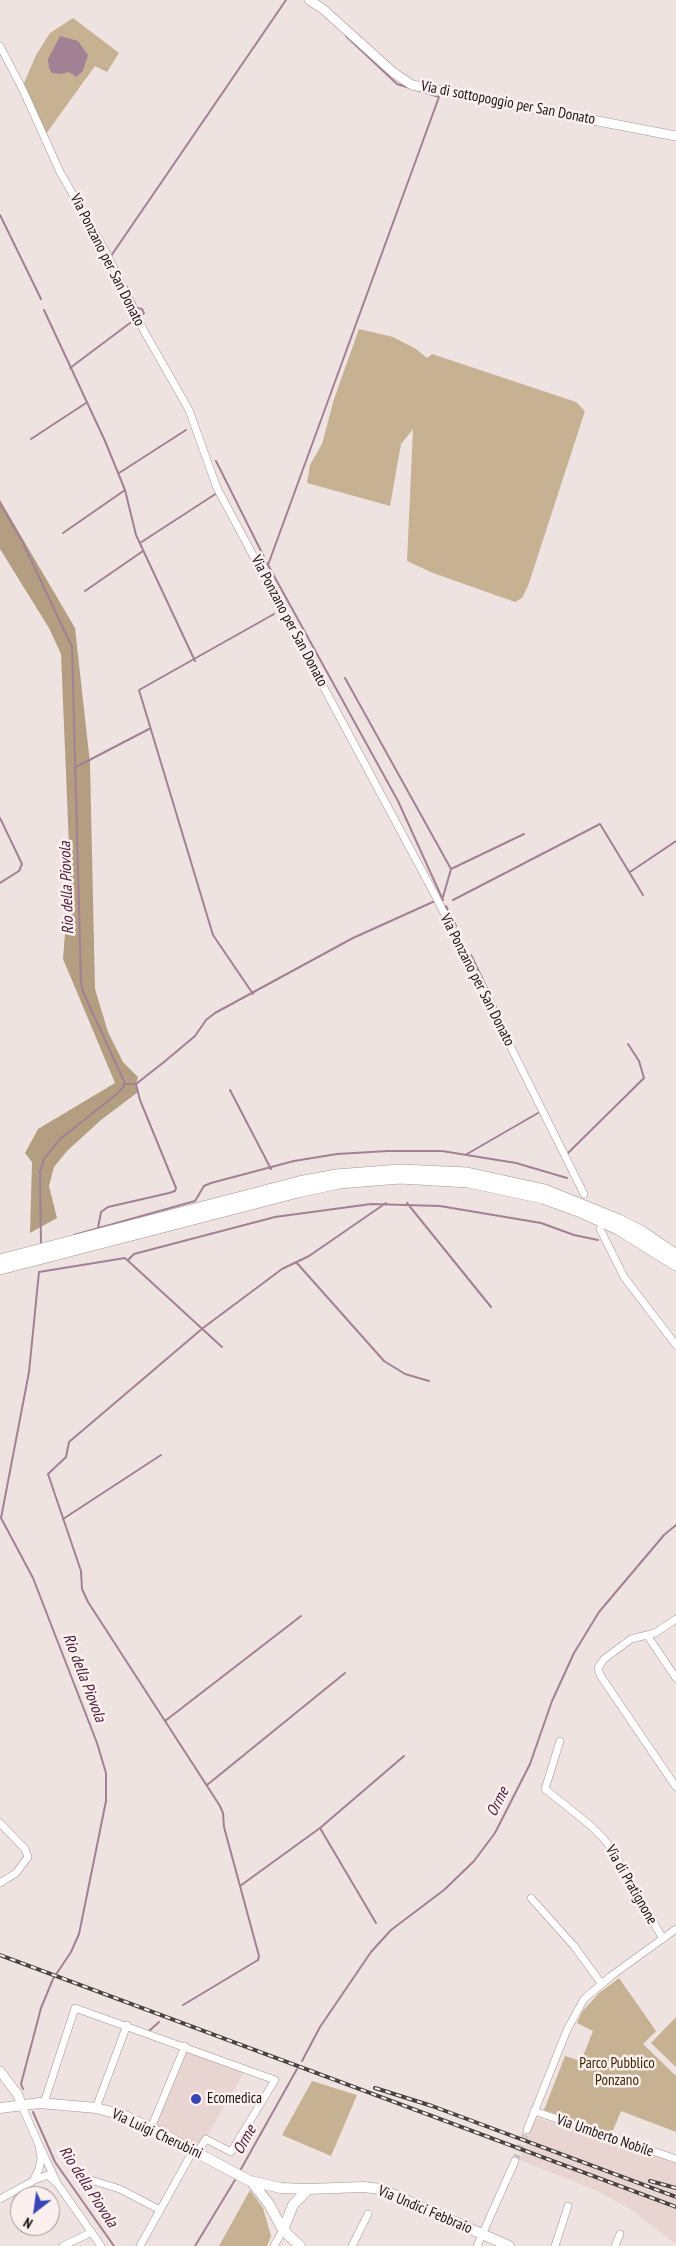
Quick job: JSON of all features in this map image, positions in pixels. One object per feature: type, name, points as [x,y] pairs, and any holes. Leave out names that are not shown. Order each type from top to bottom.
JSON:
[{"type":"highway","points":[[0,1260],[299,1182],[336,1175],[400,1170],[467,1174],[545,1190],[619,1220],[644,1233],[676,1255]]},
{"type":"highway","points":[[0,1269],[311,1189],[348,1182],[400,1178],[469,1182],[543,1198],[579,1211],[618,1229],[676,1265]]},
{"type":"main road","name":"Via Luigi Cherubini","points":[[0,2108],[44,2103],[96,2108],[123,2116],[151,2128],[250,2180]]},
{"type":"main road","name":"Via Undici Febbraio","points":[[250,2180],[281,2188],[308,2189],[334,2186],[381,2189],[509,2246]]},
{"type":"main road","points":[[250,2180],[270,2204],[283,2230],[300,2246]]},
{"type":"main road","points":[[283,2230],[296,2200],[308,2189]]},
{"type":"street","name":"Via di sottopoggio per San Donato","points":[[310,0],[323,9],[394,73],[412,84],[676,136]]},
{"type":"street","name":"Via Ponzano per San Donato","points":[[0,46],[23,90],[60,172],[106,252],[144,332],[189,410],[219,492],[437,900],[584,1194]]},
{"type":"street","points":[[600,1229],[624,1277],[676,1345]]},
{"type":"street","points":[[676,1619],[658,1632],[631,1639],[600,1663],[600,1675],[676,1787]]},
{"type":"street","points":[[647,1635],[676,1678]]},
{"type":"street","name":"Via di Pratignone","points":[[560,1741],[544,1789],[590,1824],[603,1838],[612,1850],[663,1939]]},
{"type":"street","points":[[0,1823],[25,1849],[28,1857],[16,1872],[0,1883]]},
{"type":"street","points":[[531,1898],[574,1946],[601,1983]]},
{"type":"street","name":"Via di Pratignone","points":[[527,2130],[573,2016],[584,2000],[601,1983],[676,1929]]},
{"type":"street","points":[[44,2103],[75,2008],[185,2046],[275,2080],[231,2152],[206,2139],[195,2152],[140,2246]]},
{"type":"street","points":[[96,2108],[127,2026]]},
{"type":"street","points":[[151,2128],[185,2046]]},
{"type":"street","points":[[0,2070],[18,2095],[56,2182],[101,2246]]},
{"type":"street","name":"Via Umberto Nobile","points":[[534,2111],[676,2160]]},
{"type":"street","points":[[33,2181],[41,2159],[39,2145]]},
{"type":"street","points":[[477,2246],[515,2161]]},
{"type":"street","points":[[0,2199],[48,2175],[56,2182]]},
{"type":"street","points":[[78,2176],[120,2188],[160,2210]]},
{"type":"street","points":[[555,2246],[568,2206]]},
{"type":"street","points":[[352,2246],[368,2214]]},
{"type":"street","points":[[274,2246],[283,2230]]},
{"type":"street","points":[[63,2246],[92,2232]]},
{"type":"street","points":[[615,2246],[620,2234]]},
{"type":"shaded area","points":[[60,36],[78,41],[88,55],[83,71],[76,77],[69,72],[52,73],[49,68],[48,59]]},
{"type":"shaded area","points":[[0,500],[75,628],[90,763],[95,989],[108,1032],[123,1062],[138,1077],[136,1084],[138,1092],[101,1120],[67,1151],[54,1167],[49,1186],[57,1218],[30,1233],[32,1162],[25,1153],[38,1129],[115,1083],[63,959],[70,870],[61,654],[49,628],[0,549]]},
{"type":"shaded area","name":"Ecomedica","points":[[185,2046],[246,2069],[197,2153],[151,2128]]},
{"type":"shaded area","points":[[535,2117],[676,2163],[676,2244],[630,2209],[598,2191],[520,2160]]},
{"type":"green space","points":[[73,18],[119,53],[107,72],[95,66],[43,138],[22,88],[36,55],[50,33]]},
{"type":"green space","points":[[359,329],[393,337],[416,349],[427,358],[432,354],[576,402],[585,411],[528,586],[522,598],[515,602],[433,573],[407,561],[413,429],[401,444],[390,506],[307,483],[310,465],[322,444],[334,399]]},
{"type":"green space","name":"Parco Pubblico Ponzano","points":[[619,1978],[656,2031],[643,2044],[676,2076],[676,2132],[621,2111],[612,2133],[544,2110],[565,2056],[581,2061],[593,2031],[577,2023],[582,2012],[599,1993]]},
{"type":"green space","points":[[676,2017],[676,2067],[651,2043]]},
{"type":"green space","points":[[312,2081],[357,2095],[331,2156],[282,2135]]},
{"type":"green space","points":[[250,2190],[263,2208],[271,2236],[267,2246],[219,2246]]},
{"type":"waterway","points":[[111,256],[286,0]]},
{"type":"waterway","points":[[268,565],[439,97],[397,84],[346,36]]},
{"type":"waterway","points":[[0,215],[41,299]]},
{"type":"waterway","points":[[127,287],[137,308],[142,309],[144,313],[141,317]]},
{"type":"waterway","points":[[44,310],[105,441],[125,490],[136,535],[195,661]]},
{"type":"waterway","points":[[70,368],[134,320]]},
{"type":"waterway","points":[[31,439],[86,403]]},
{"type":"waterway","points":[[119,473],[186,430]]},
{"type":"waterway","points":[[216,461],[268,565],[398,801],[443,900]]},
{"type":"waterway","points":[[63,533],[125,490]]},
{"type":"waterway","points":[[140,543],[217,493]]},
{"type":"waterway","name":"Rio della Piovola","points":[[0,503],[23,543],[72,647],[81,983],[83,992],[124,1081],[124,1086],[118,1093],[59,1140],[44,1159],[40,1172],[41,1244]]},
{"type":"waterway","points":[[85,591],[143,551]]},
{"type":"waterway","points":[[253,994],[213,935],[139,690],[274,614]]},
{"type":"waterway","points":[[345,678],[451,869],[443,897]]},
{"type":"waterway","points":[[76,767],[149,729]]},
{"type":"waterway","points":[[0,818],[22,864],[19,871],[0,883]]},
{"type":"waterway","points":[[453,900],[600,824],[643,895]]},
{"type":"waterway","points":[[451,869],[524,834]]},
{"type":"waterway","points":[[630,872],[676,841]]},
{"type":"waterway","points":[[124,1084],[136,1084],[195,1036],[206,1020],[215,1013],[353,938],[435,901]]},
{"type":"waterway","points":[[446,906],[456,926]]},
{"type":"waterway","points":[[471,955],[496,1007]]},
{"type":"waterway","points":[[567,1154],[644,1078],[639,1061],[628,1044]]},
{"type":"waterway","points":[[98,1228],[101,1212],[108,1207],[169,1193],[175,1191],[176,1188],[140,1100],[136,1084]]},
{"type":"waterway","points":[[230,1090],[271,1169]]},
{"type":"waterway","points":[[467,1154],[538,1113]]},
{"type":"waterway","points":[[74,1235],[195,1201],[204,1186],[211,1183],[294,1161],[337,1154],[388,1151],[442,1151],[516,1163],[567,1178]]},
{"type":"waterway","points":[[183,2005],[258,1960],[259,1956],[224,1827],[223,1813],[88,1602],[82,1589],[81,1571],[48,1474],[66,1457],[69,1442],[203,1328],[282,1269],[309,1256],[386,1203]]},
{"type":"waterway","points":[[407,1203],[491,1307]]},
{"type":"waterway","points":[[128,1260],[134,1254],[275,1217],[371,1204],[440,1206],[541,1223],[574,1235],[598,1240]]},
{"type":"waterway","name":"Rio della Piovola","points":[[23,2089],[21,2084],[41,2008],[53,1979],[71,1952],[79,1934],[106,1801],[106,1773],[97,1743],[33,1578],[1,1518],[29,1372],[39,1272],[125,1258],[222,1347]]},
{"type":"waterway","points":[[296,1262],[384,1361],[405,1374],[429,1381]]},
{"type":"waterway","points":[[63,1519],[161,1455]]},
{"type":"waterway","name":"Orme","points":[[302,2061],[320,2027],[371,1952],[391,1930],[444,1890],[474,1861],[495,1833],[530,1764],[552,1701],[574,1653],[599,1612],[664,1535],[676,1525]]},
{"type":"waterway","points":[[165,1721],[301,1616]]},
{"type":"waterway","points":[[207,1785],[345,1673]]},
{"type":"waterway","points":[[240,1886],[320,1828],[404,1756]]},
{"type":"waterway","points":[[320,1828],[376,1923]]},
{"type":"waterway","points":[[148,2032],[159,2022]]},
{"type":"waterway","name":"Orme","points":[[241,2169],[297,2069]]},
{"type":"waterway","name":"Rio della Piovola","points":[[33,2112],[55,2162],[114,2246]]},
{"type":"waterway","name":"Orme","points":[[195,2246],[235,2180]]},
{"type":"tunnel","points":[[515,2161],[527,2130]]},
{"type":"railway","points":[[0,1955],[676,2207]]},
{"type":"railway","points":[[375,2088],[432,2106],[676,2197]]},
{"type":"railway","points":[[650,2181],[676,2188]]},
{"type":"place","name":"Ecomedica","points":[[196,2099]]}]
